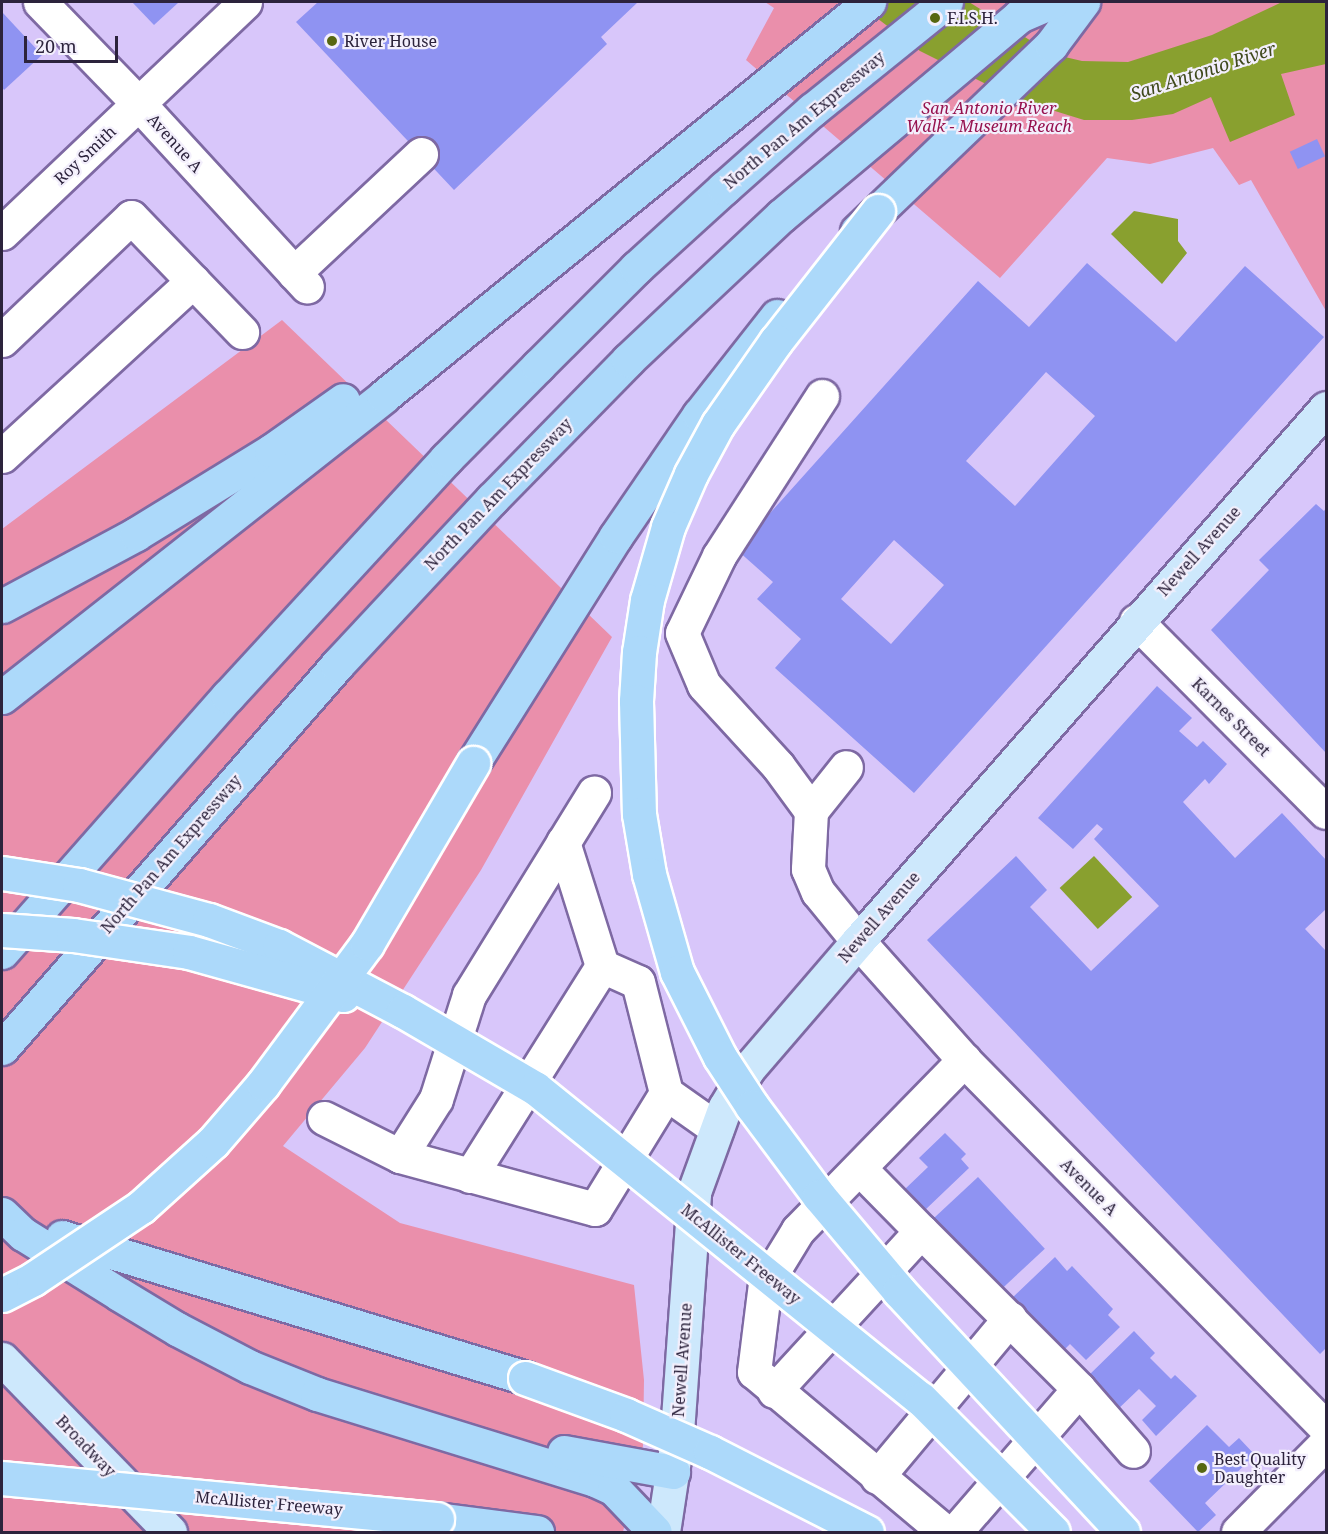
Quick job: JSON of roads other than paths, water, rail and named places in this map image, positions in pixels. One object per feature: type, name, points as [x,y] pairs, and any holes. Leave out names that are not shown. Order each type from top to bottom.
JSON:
[{"type":"highway","points":[[2,697],[841,2]]},
{"type":"highway","points":[[2,606],[136,534],[271,451],[325,414],[382,383],[869,2]]},
{"type":"highway","name":"North Pan Am Expressway","points":[[2,952],[228,696],[446,459],[636,268],[812,110],[946,2]]},
{"type":"highway","name":"North Pan Am Expressway","points":[[3,1046],[337,665],[492,499],[628,360],[781,216],[1019,16],[1052,2]]},
{"type":"highway","points":[[2,1294],[33,1279],[141,1207],[213,1142],[263,1083],[368,944],[523,684],[616,537],[699,415],[769,325],[828,258],[1051,45],[1083,2]]},
{"type":"highway","points":[[878,211],[776,341],[718,424],[691,474],[668,526],[647,600],[639,652],[636,701],[639,814],[649,874],[677,972],[720,1057],[752,1106],[819,1196],[899,1292],[1123,1533]]},
{"type":"highway","points":[[2,873],[79,885],[209,920],[279,946],[403,1011]]},
{"type":"highway","points":[[2,930],[73,935],[189,952],[403,1011]]},
{"type":"highway","name":"McAllister Freeway","points":[[403,1011],[535,1088],[921,1399],[1053,1533]]},
{"type":"highway","points":[[2,1206],[61,1236],[525,1378],[626,1415],[710,1452],[867,1533]]},
{"type":"highway","points":[[2,1214],[23,1234],[119,1294],[177,1329],[250,1367],[317,1394],[595,1480],[614,1489],[655,1533]]},
{"type":"highway","points":[[429,1428],[673,1472]]},
{"type":"highway","name":"McAllister Freeway","points":[[2,1478],[437,1519],[537,1533]]},
{"type":"main road","name":"Newell Avenue","points":[[663,1533],[673,1472],[694,1192],[725,1107],[748,1069],[858,941],[1136,621],[1326,408]]},
{"type":"main road","name":"Broadway","points":[[2,1359],[170,1533]]},
{"type":"street","name":"Avenue A","points":[[40,2],[139,104],[301,280],[421,154]]},
{"type":"street","name":"Roy Smith","points":[[2,233],[245,2]]},
{"type":"street","points":[[2,340],[132,217],[242,332]]},
{"type":"street","points":[[2,456],[193,281]]},
{"type":"street","points":[[822,396],[719,556],[682,633],[704,685],[778,766],[811,811],[846,767]]},
{"type":"street","name":"Karnes Street","points":[[1136,621],[1326,812]]},
{"type":"street","points":[[400,1156],[436,1100],[469,995],[594,793]]},
{"type":"street","name":"Avenue A","points":[[811,811],[808,869],[819,892],[858,941],[963,1060],[1324,1426]]},
{"type":"street","points":[[562,842],[602,966],[638,982],[666,1093],[717,1130]]},
{"type":"street","points":[[470,1176],[602,966]]},
{"type":"street","points":[[945,1533],[754,1372],[765,1284],[798,1230],[963,1060]]},
{"type":"street","points":[[324,1118],[400,1156],[596,1209],[666,1093]]},
{"type":"street","points":[[859,1168],[1079,1389],[1133,1451]]},
{"type":"street","points":[[774,1391],[921,1231]]},
{"type":"street","points":[[877,1477],[1010,1318]]},
{"type":"street","points":[[955,1533],[1079,1389]]},
{"type":"street","points":[[1238,1533],[1324,1426]]},
{"type":"water","name":"San Antonio River","points":[[856,2],[969,2],[1052,54],[1082,61],[1128,62],[1212,35],[1282,2],[1326,2],[1326,64],[1281,74],[1295,115],[1230,142],[1211,97],[1173,114],[1132,120],[1084,120],[1016,99],[920,51]]},
{"type":"water","points":[[1134,211],[1178,219],[1178,241],[1187,253],[1162,284],[1111,234]]},
{"type":"water","points":[[1094,856],[1132,897],[1098,929],[1060,888]]},
{"type":"place","name":"F.I.S.H.","points":[[935,18]]},
{"type":"place","name":"River House","points":[[332,41]]},
{"type":"place","name":"Best Quality Daughter","points":[[1202,1468]]},
{"type":"park label","name":"San Antonio River Walk - Museum Reach","points":[[989,117]]}]
